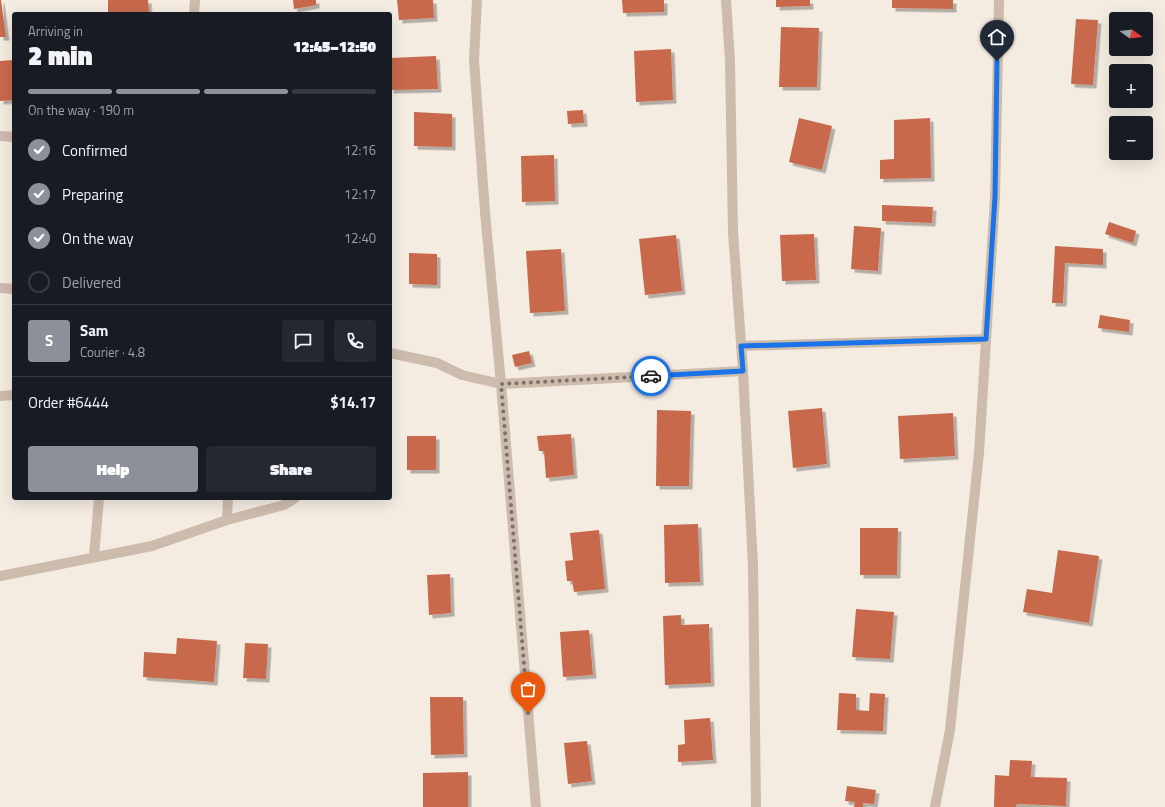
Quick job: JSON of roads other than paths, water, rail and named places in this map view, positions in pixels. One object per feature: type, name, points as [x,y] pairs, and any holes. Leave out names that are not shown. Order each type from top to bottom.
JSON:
[{"type":"street","points":[[194,12],[195,0]]},
{"type":"street","points":[[477,0],[474,60],[485,212],[501,384],[536,807]]},
{"type":"street","points":[[726,0],[730,61],[733,232],[743,371],[753,566],[756,807]]},
{"type":"street","points":[[935,807],[950,730],[979,453],[995,197],[999,0]]},
{"type":"street","points":[[0,136],[12,137]]},
{"type":"street","points":[[0,288],[12,289]]},
{"type":"street","points":[[741,346],[986,339]]},
{"type":"street","points":[[392,353],[437,363],[462,374],[501,384],[743,371]]},
{"type":"street","points":[[0,396],[12,395]]},
{"type":"street","points":[[94,556],[99,500]]},
{"type":"street","points":[[227,520],[228,500]]},
{"type":"street","points":[[0,576],[94,556],[152,546],[227,520],[284,505],[292,500]]}]
